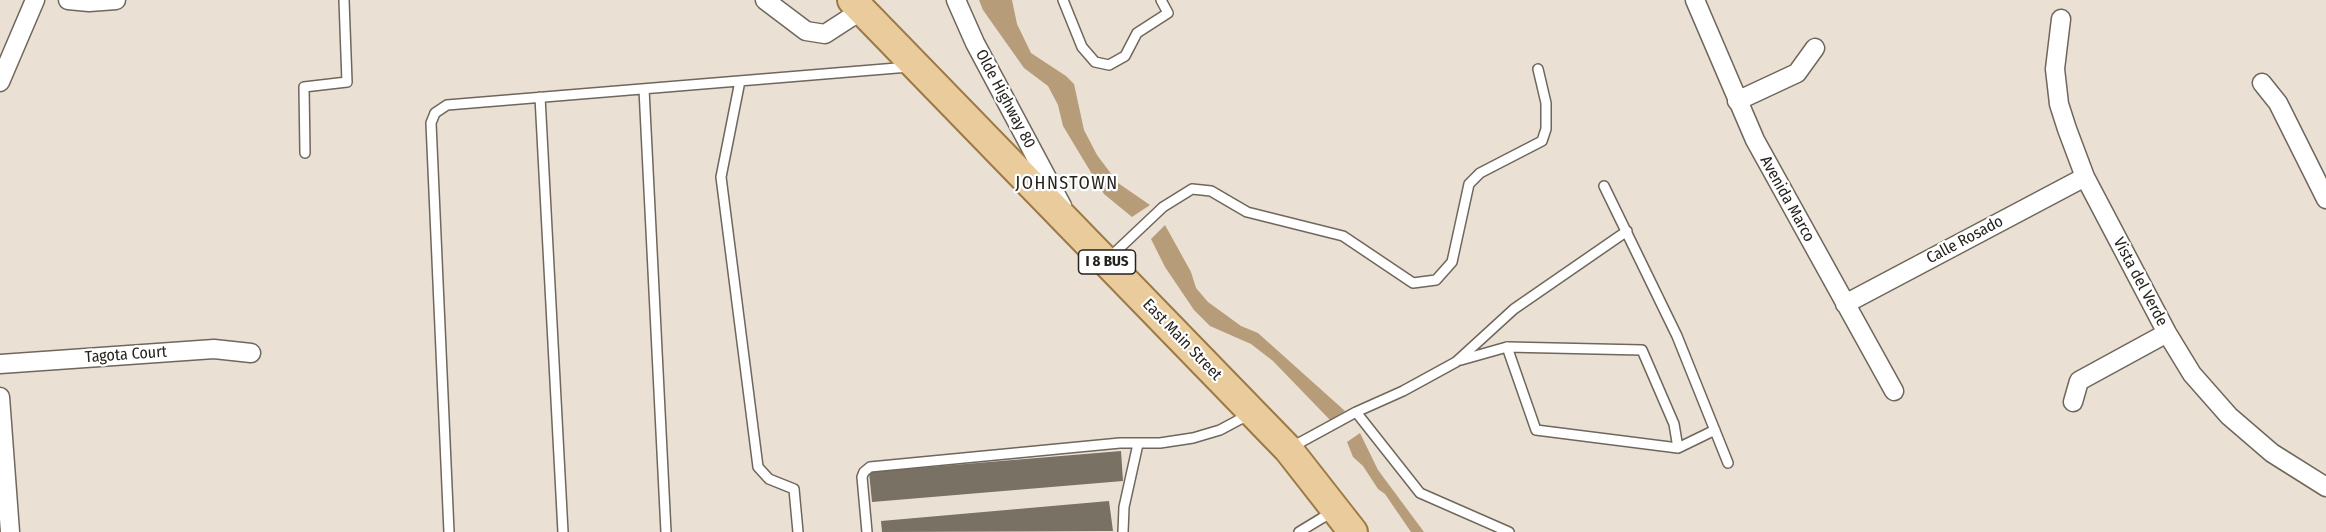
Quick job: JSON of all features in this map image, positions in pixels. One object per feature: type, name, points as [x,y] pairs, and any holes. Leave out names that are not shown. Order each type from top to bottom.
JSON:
[{"type":"main road","name":"East Main Street","points":[[857,5],[1288,449],[1353,532]]},
{"type":"street","points":[[0,82],[35,0]]},
{"type":"street","points":[[68,0],[89,3],[116,0]]},
{"type":"street","points":[[765,0],[806,31],[825,34],[857,5]]},
{"type":"street","name":"Olde Highway 80","points":[[956,0],[975,43],[1074,228]]},
{"type":"street","name":"Avenida Marco","points":[[1695,0],[1755,140],[1894,391]]},
{"type":"street","name":"Vista del Verde","points":[[2061,19],[2055,69],[2059,104],[2085,177],[2167,333],[2192,374],[2229,416],[2272,453],[2326,487]]},
{"type":"street","points":[[1737,101],[1797,73],[1815,48]]},
{"type":"street","points":[[2262,83],[2278,103],[2326,199]]},
{"type":"street","name":"Calle Rosado","points":[[1845,304],[2085,177]]},
{"type":"street","points":[[2073,402],[2079,381],[2167,333]]},
{"type":"street","name":"Tagota Court","points":[[0,364],[214,349],[251,353]]},
{"type":"street","points":[[0,397],[10,532]]},
{"type":"lane","points":[[304,153],[304,87],[347,82],[344,0]]},
{"type":"lane","points":[[1063,0],[1082,47],[1095,62],[1109,65],[1125,56],[1137,33],[1168,13],[1161,0]]},
{"type":"lane","points":[[449,532],[431,123],[435,113],[447,105],[918,66]]},
{"type":"lane","points":[[1106,261],[1163,207],[1192,189],[1211,191],[1247,212],[1343,236],[1413,283],[1430,282],[1445,272],[1452,262],[1469,184],[1480,173],[1542,141],[1546,129],[1546,103],[1538,69]]},
{"type":"lane","points":[[740,81],[721,177],[759,467],[769,479],[794,489],[798,532]]},
{"type":"lane","points":[[644,89],[666,532]]},
{"type":"lane","points":[[540,97],[562,532]]},
{"type":"lane","points":[[1604,186],[1677,336],[1728,463]]},
{"type":"lane","points":[[1456,362],[1514,309],[1626,231]]},
{"type":"lane","points":[[1507,346],[1536,430],[1678,448],[1715,430]]},
{"type":"lane","points":[[1288,449],[1456,362],[1507,346],[1642,350],[1674,424],[1678,448]]},
{"type":"lane","points":[[867,532],[862,477],[870,467],[1193,438],[1220,430],[1253,412]]},
{"type":"lane","points":[[1356,412],[1420,493],[1509,532]]},
{"type":"lane","points":[[1123,532],[1124,507],[1138,444]]},
{"type":"lane","points":[[1299,532],[1337,509]]},
{"type":"shaded area","points":[[979,0],[1012,0],[1017,24],[1031,53],[1066,76],[1074,84],[1084,130],[1097,155],[1118,183],[1150,205],[1132,217],[1104,194],[1063,126],[1058,105],[1048,86],[1024,68],[983,10]]},
{"type":"shaded area","points":[[1165,225],[1191,272],[1196,288],[1208,302],[1241,326],[1258,333],[1345,411],[1330,420],[1273,361],[1251,344],[1210,326],[1194,310],[1165,267],[1151,239]]},
{"type":"shaded area","points":[[1360,433],[1378,470],[1424,532],[1411,532],[1385,494],[1378,489],[1363,466],[1353,457],[1347,442]]},
{"type":"building","points":[[1121,451],[1123,481],[872,502],[869,472]]},
{"type":"building","points":[[1109,501],[1113,531],[882,532],[881,521]]},
{"type":"district","name":"JOHNSTOWN","points":[[1067,184]]}]
